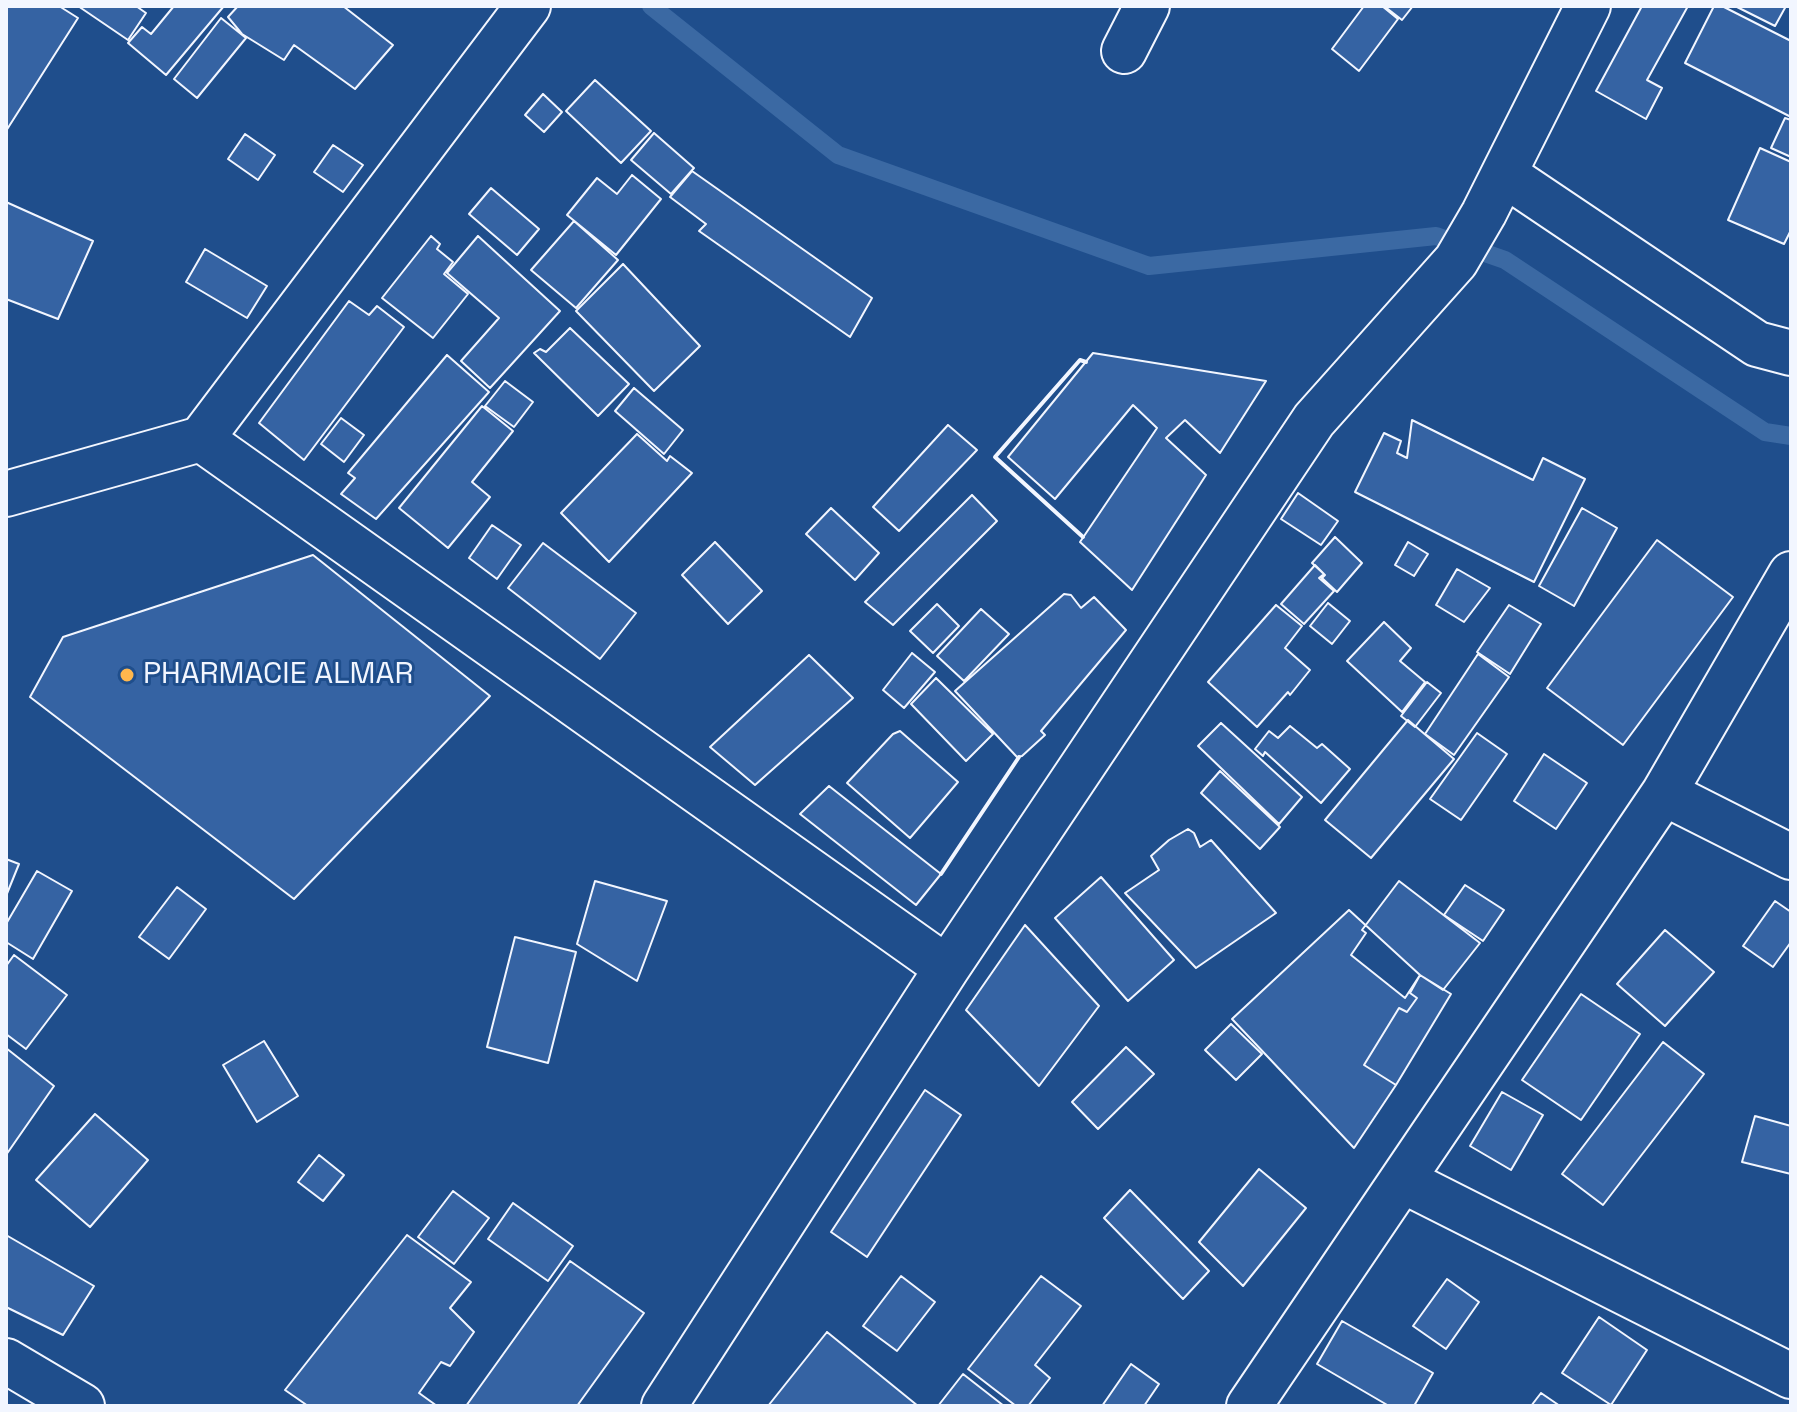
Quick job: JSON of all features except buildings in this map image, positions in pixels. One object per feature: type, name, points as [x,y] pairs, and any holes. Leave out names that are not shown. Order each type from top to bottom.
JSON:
[{"type":"street","points":[[6,494],[201,439],[528,6]]},
{"type":"street","points":[[1124,51],[1147,6]]},
{"type":"street","points":[[664,1406],[947,968],[1314,420],[1456,261],[1484,213],[1588,6]]},
{"type":"street","points":[[1504,174],[1757,344],[1791,353]]},
{"type":"street","points":[[201,439],[947,968]]},
{"type":"street","points":[[1249,1406],[1664,793],[1791,574]]},
{"type":"street","points":[[1664,793],[1791,857]]},
{"type":"street","points":[[1402,1180],[1791,1376]]},
{"type":"street","points":[[6,1361],[82,1406]]},
{"type":"waterway","points":[[651,6],[838,155],[1149,266],[1436,236],[1505,260],[1765,432],[1791,436]]},
{"type":"wall","points":[[1083,537],[995,457],[1080,360],[1086,362]]},
{"type":"wall","points":[[941,874],[1019,757]]},
{"type":"place","name":"PHARMACIE ALMAR","points":[[127,675]]}]
